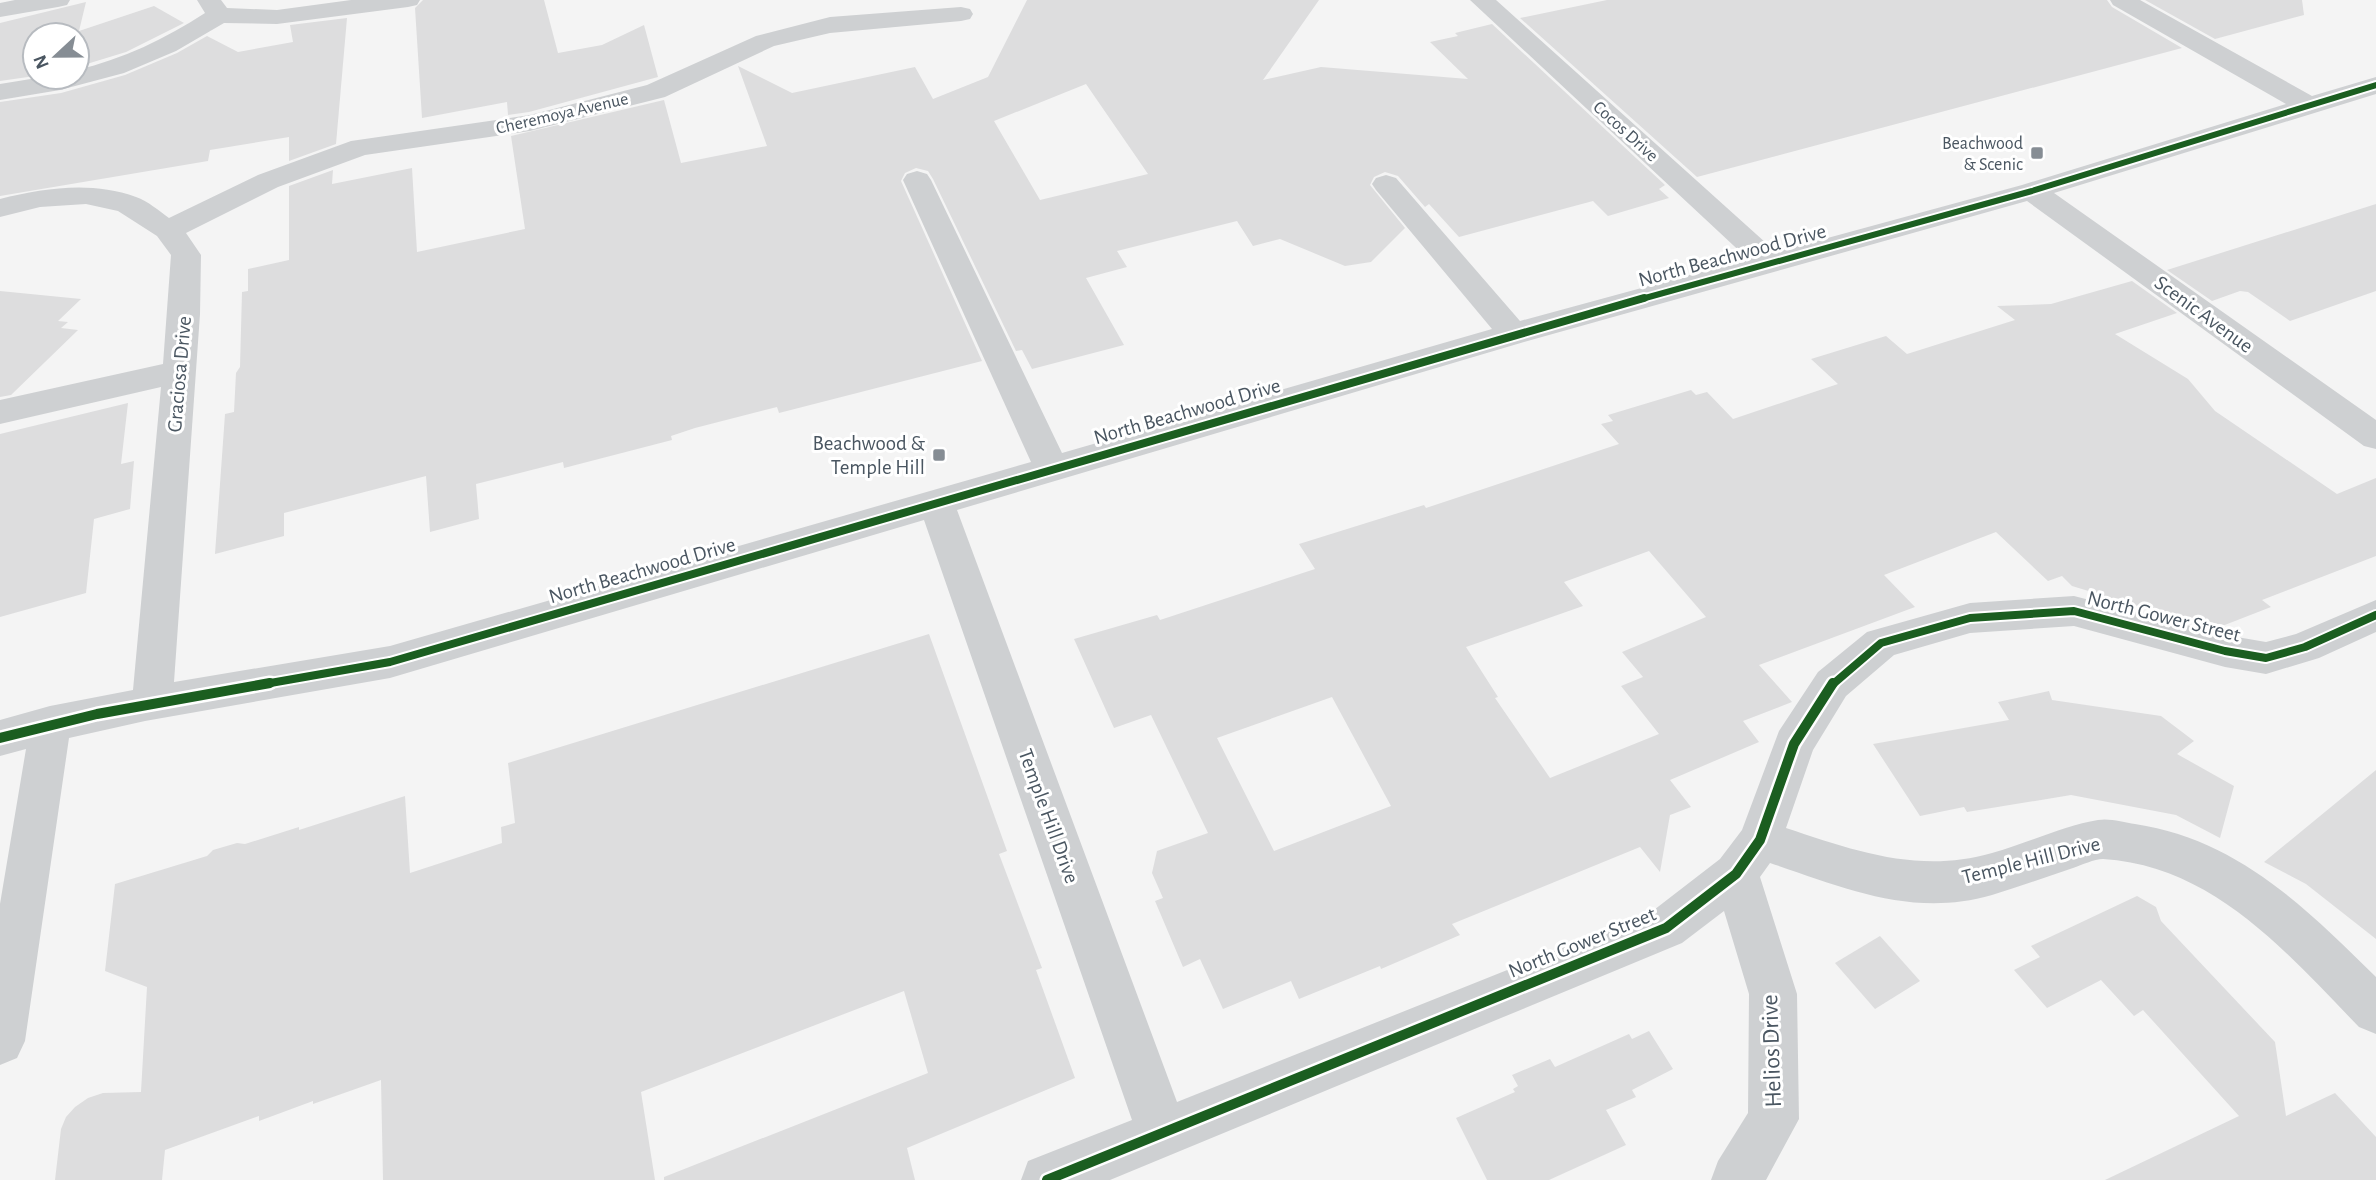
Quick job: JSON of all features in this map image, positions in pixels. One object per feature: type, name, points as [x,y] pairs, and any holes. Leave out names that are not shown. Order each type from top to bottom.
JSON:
[{"type":"street","points":[[0,10],[58,0]]},
{"type":"street","points":[[0,92],[56,84],[117,68],[185,39],[214,7],[276,17],[408,0]]},
{"type":"street","name":"Cocos Drive","points":[[1482,0],[1770,263]]},
{"type":"street","points":[[2122,0],[2308,106]]},
{"type":"street","name":"Cheremoya Avenue","points":[[168,229],[268,181],[361,147],[530,123],[643,94],[765,41],[830,25],[961,14]]},
{"type":"street","name":"North Beachwood Drive","points":[[0,738],[152,702],[268,685],[390,662],[1513,334],[2032,191],[2376,85]]},
{"type":"street","points":[[917,180],[1052,468]]},
{"type":"street","points":[[1386,184],[1513,334]]},
{"type":"street","name":"Scenic Avenue","points":[[2032,191],[2376,437]]},
{"type":"street","name":"Graciosa Drive","points":[[0,208],[39,198],[86,195],[128,204],[168,229],[186,255],[152,702]]},
{"type":"street","points":[[0,412],[179,372]]},
{"type":"street","name":"Temple Hill Drive","points":[[936,502],[1162,1131]]},
{"type":"street","name":"North Gower Street","points":[[1047,1180],[1666,928],[1748,857],[1794,744],[1832,684],[1881,643],[1970,618],[2074,611],[2225,651],[2266,658],[2305,647],[2376,615]]},
{"type":"street","points":[[0,1041],[39,809],[50,724]]},
{"type":"street","name":"Temple Hill Drive","points":[[1748,857],[1923,884],[1989,875],[2100,839],[2162,848],[2230,879],[2286,920],[2376,1010]]},
{"type":"street","name":"Helios Drive","points":[[1737,1180],[1773,1119],[1773,994],[1748,857]]},
{"type":"building","points":[[423,0],[544,0],[558,53],[602,45],[644,25],[658,77],[529,112],[508,115],[507,102],[422,118],[415,8]]},
{"type":"building","points":[[1027,0],[1319,0],[1263,80],[1321,67],[1468,79],[1430,42],[1492,24],[1665,185],[1659,189],[1669,198],[1608,216],[1593,201],[1459,237],[1429,204],[1425,207],[1398,176],[1385,172],[1374,177],[1370,185],[1405,228],[1371,262],[1345,266],[1280,239],[1253,246],[1237,221],[1117,251],[1127,267],[1086,278],[1124,345],[1032,369],[1022,350],[1016,351],[933,179],[928,171],[916,168],[905,173],[901,181],[982,361],[779,413],[777,407],[695,428],[671,436],[672,440],[564,468],[563,462],[476,484],[479,519],[430,532],[426,476],[284,513],[284,536],[215,554],[225,414],[234,412],[236,373],[240,367],[242,292],[248,291],[248,269],[289,260],[289,186],[333,170],[332,184],[412,168],[417,252],[525,229],[511,136],[664,100],[681,163],[767,146],[738,66],[792,93],[915,67],[933,99],[988,77]],"holes":[[[1086,84],[1148,174],[1040,200],[994,121]]]},
{"type":"building","points":[[1607,0],[2107,0],[2112,7],[2182,48],[1697,177],[1520,18]]},
{"type":"building","points":[[2145,0],[2302,0],[2304,15],[2215,39]]},
{"type":"building","points":[[86,2],[81,21],[21,21],[21,78],[0,81],[0,23]]},
{"type":"building","points":[[154,6],[184,23],[126,52],[91,63],[91,27]]},
{"type":"building","points":[[347,18],[336,144],[289,161],[289,137],[210,150],[208,161],[0,196],[0,102],[68,91],[91,91],[91,85],[125,75],[177,53],[207,36],[238,52],[293,42],[290,25]]},
{"type":"building","points":[[2376,204],[2376,291],[2290,321],[2248,292],[2240,291],[2212,301],[2167,270]]},
{"type":"building","points":[[2132,281],[2177,313],[2115,334],[2188,379],[2215,411],[2337,494],[2376,478],[2376,556],[2262,600],[2271,607],[2217,628],[2178,615],[2178,620],[2164,616],[2072,586],[2062,576],[2048,581],[1996,532],[1884,575],[1915,607],[1759,665],[1792,702],[1743,721],[1759,742],[1670,780],[1691,807],[1670,815],[1660,872],[1640,847],[1452,924],[1460,935],[1381,969],[1380,966],[1299,999],[1291,981],[1223,1009],[1200,959],[1183,967],[1155,901],[1163,898],[1152,873],[1157,851],[1208,833],[1151,715],[1114,728],[1074,639],[1157,615],[1160,620],[1315,569],[1299,544],[1424,505],[1426,508],[1619,444],[1601,424],[1613,421],[1608,415],[1691,390],[1696,395],[1707,392],[1733,419],[1838,384],[1811,359],[1886,336],[1907,354],[2015,320],[1997,306],[2051,304]],"holes":[[[1649,551],[1706,617],[1622,652],[1643,677],[1621,686],[1659,734],[1550,778],[1495,698],[1498,697],[1466,647],[1583,606],[1564,582]],[[1332,697],[1391,806],[1274,851],[1217,738]]]},
{"type":"building","points":[[0,291],[81,299],[58,321],[68,322],[61,328],[78,330],[11,395],[0,397]]},
{"type":"building","points":[[128,403],[121,464],[134,461],[130,509],[94,519],[86,593],[0,617],[0,434]]},
{"type":"building","points":[[929,634],[1007,851],[999,854],[1042,968],[1036,970],[1075,1078],[907,1148],[915,1180],[664,1180],[664,1177],[928,1073],[904,991],[641,1092],[655,1180],[383,1180],[381,1080],[259,1121],[259,1116],[165,1150],[162,1180],[55,1180],[61,1129],[66,1117],[75,1107],[88,1098],[103,1093],[141,1092],[147,987],[105,971],[115,884],[207,856],[213,850],[237,843],[245,844],[299,827],[299,830],[405,796],[410,873],[502,843],[501,827],[515,823],[508,763]]},
{"type":"building","points":[[2049,691],[2052,700],[2161,716],[2194,741],[2177,754],[2234,786],[2220,838],[2176,815],[2071,795],[1967,812],[1964,807],[1920,816],[1873,744],[2009,720],[1998,702]]},
{"type":"building","points":[[2376,770],[2376,939],[2306,884],[2264,862]]},
{"type":"building","points":[[2137,896],[2156,907],[2161,921],[2275,1042],[2286,1116],[2335,1093],[2376,1137],[2376,1180],[2105,1180],[2239,1116],[2143,1010],[2134,1016],[2101,980],[2047,1008],[2014,970],[2040,957],[2031,946]]},
{"type":"building","points":[[1880,936],[1920,981],[1875,1009],[1835,963]]},
{"type":"building","points":[[1649,1031],[1673,1069],[1632,1090],[1636,1097],[1606,1110],[1626,1145],[1549,1180],[1487,1180],[1456,1118],[1515,1092],[1513,1089],[1518,1086],[1512,1075],[1550,1059],[1555,1067],[1629,1034],[1632,1039]]},
{"type":"cycle path","points":[[0,738],[145,704],[390,662],[1513,334],[2032,191],[2376,85]]},
{"type":"cycle path","points":[[1047,1180],[1666,928],[1736,874],[1760,840],[1794,744],[1832,684],[1881,643],[1970,618],[2074,611],[2225,651],[2266,658],[2305,647],[2376,615]]},
{"type":"place","name":"Beachwood & Scenic","points":[[2037,153]]},
{"type":"place","name":"Beachwood & Temple Hill","points":[[939,455]]}]
